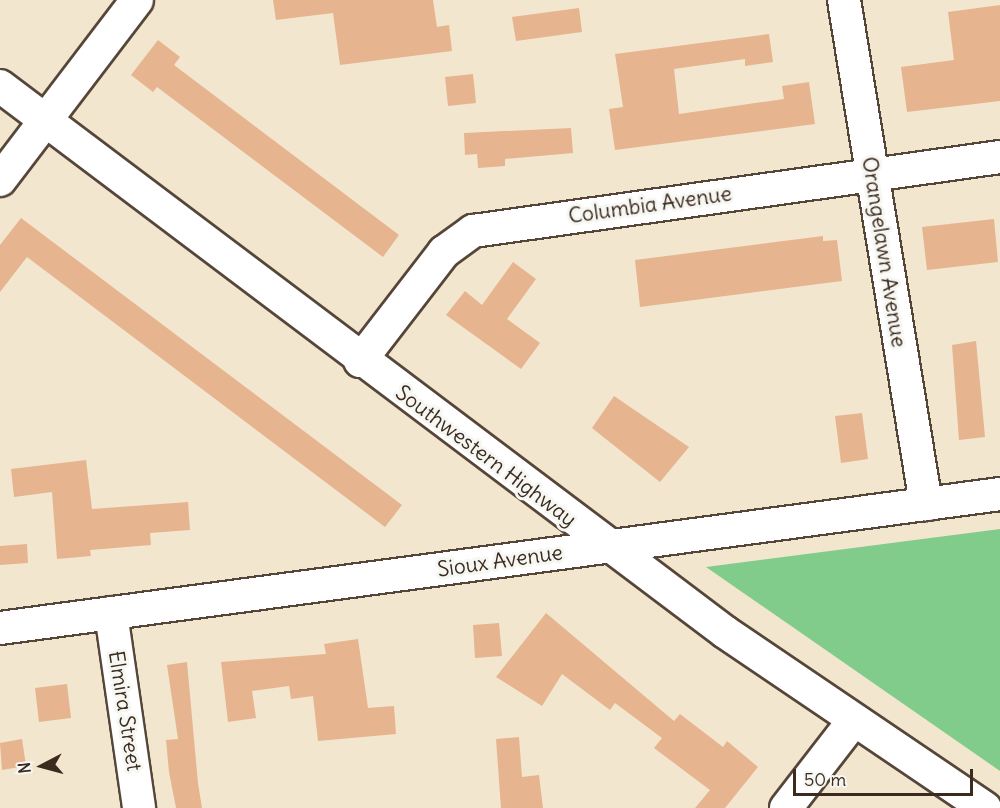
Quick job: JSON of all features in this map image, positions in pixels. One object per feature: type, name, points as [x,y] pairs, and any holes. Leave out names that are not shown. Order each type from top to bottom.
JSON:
[{"type":"street","points":[[0,180],[137,0]]},
{"type":"street","name":"Orangelawn Avenue","points":[[844,0],[926,504]]},
{"type":"street","name":"Southwestern Highway","points":[[0,86],[360,361],[609,547],[854,720],[985,808]]},
{"type":"street","name":"Columbia Avenue","points":[[360,361],[444,252],[473,231],[1000,157]]},
{"type":"street","name":"Sioux Avenue","points":[[0,628],[1000,494]]},
{"type":"street","name":"Elmira Street","points":[[111,613],[139,808]]},
{"type":"street","points":[[786,808],[854,720]]},
{"type":"green space","points":[[1000,529],[1000,771],[706,567]]},
{"type":"building","points":[[273,0],[433,0],[437,27],[449,25],[452,51],[340,65],[333,13],[276,20]]},
{"type":"building","points":[[1000,5],[1000,101],[907,112],[901,67],[954,60],[948,12]]},
{"type":"building","points":[[579,8],[582,32],[516,41],[512,17]]},
{"type":"building","points":[[769,34],[773,62],[745,66],[745,59],[674,69],[679,114],[784,99],[782,86],[809,82],[815,124],[615,150],[609,109],[623,107],[615,54]]},
{"type":"building","points":[[158,40],[180,57],[174,65],[399,235],[383,257],[157,87],[153,92],[131,75]]},
{"type":"building","points":[[473,74],[476,103],[448,106],[445,77]]},
{"type":"building","points":[[571,128],[573,153],[505,159],[505,166],[478,168],[477,154],[465,155],[464,133]]},
{"type":"building","points":[[21,218],[402,505],[385,527],[27,257],[0,292],[0,245]]},
{"type":"building","points":[[994,219],[998,262],[927,270],[922,227]]},
{"type":"building","points":[[823,236],[823,241],[837,240],[842,281],[640,307],[635,260]]},
{"type":"building","points":[[513,262],[536,279],[507,319],[540,343],[521,369],[446,315],[465,291],[482,305]]},
{"type":"building","points":[[976,341],[985,437],[959,440],[952,345]]},
{"type":"building","points":[[614,396],[689,447],[660,482],[592,428]]},
{"type":"building","points":[[862,413],[868,459],[841,463],[835,416]]},
{"type":"building","points":[[86,460],[92,509],[188,502],[190,530],[150,533],[151,545],[90,550],[91,556],[57,559],[52,492],[14,497],[11,469]]},
{"type":"building","points":[[27,544],[28,563],[0,565],[0,546]]},
{"type":"building","points":[[546,613],[674,721],[680,714],[723,747],[727,741],[758,767],[725,808],[695,808],[710,790],[654,748],[662,738],[615,703],[610,710],[562,674],[542,706],[496,677]]},
{"type":"building","points":[[499,623],[502,656],[475,658],[473,625]]},
{"type":"building","points":[[358,639],[368,708],[394,706],[396,734],[318,741],[313,696],[291,699],[289,686],[252,691],[256,718],[228,722],[221,662],[326,654],[324,644]]},
{"type":"building","points":[[187,662],[202,808],[176,808],[169,772],[166,740],[178,739],[167,665]]},
{"type":"building","points":[[67,684],[71,718],[39,722],[35,688]]},
{"type":"building","points":[[519,737],[522,777],[539,775],[543,808],[501,808],[496,739]]},
{"type":"building","points":[[22,739],[26,766],[2,770],[0,743]]}]
